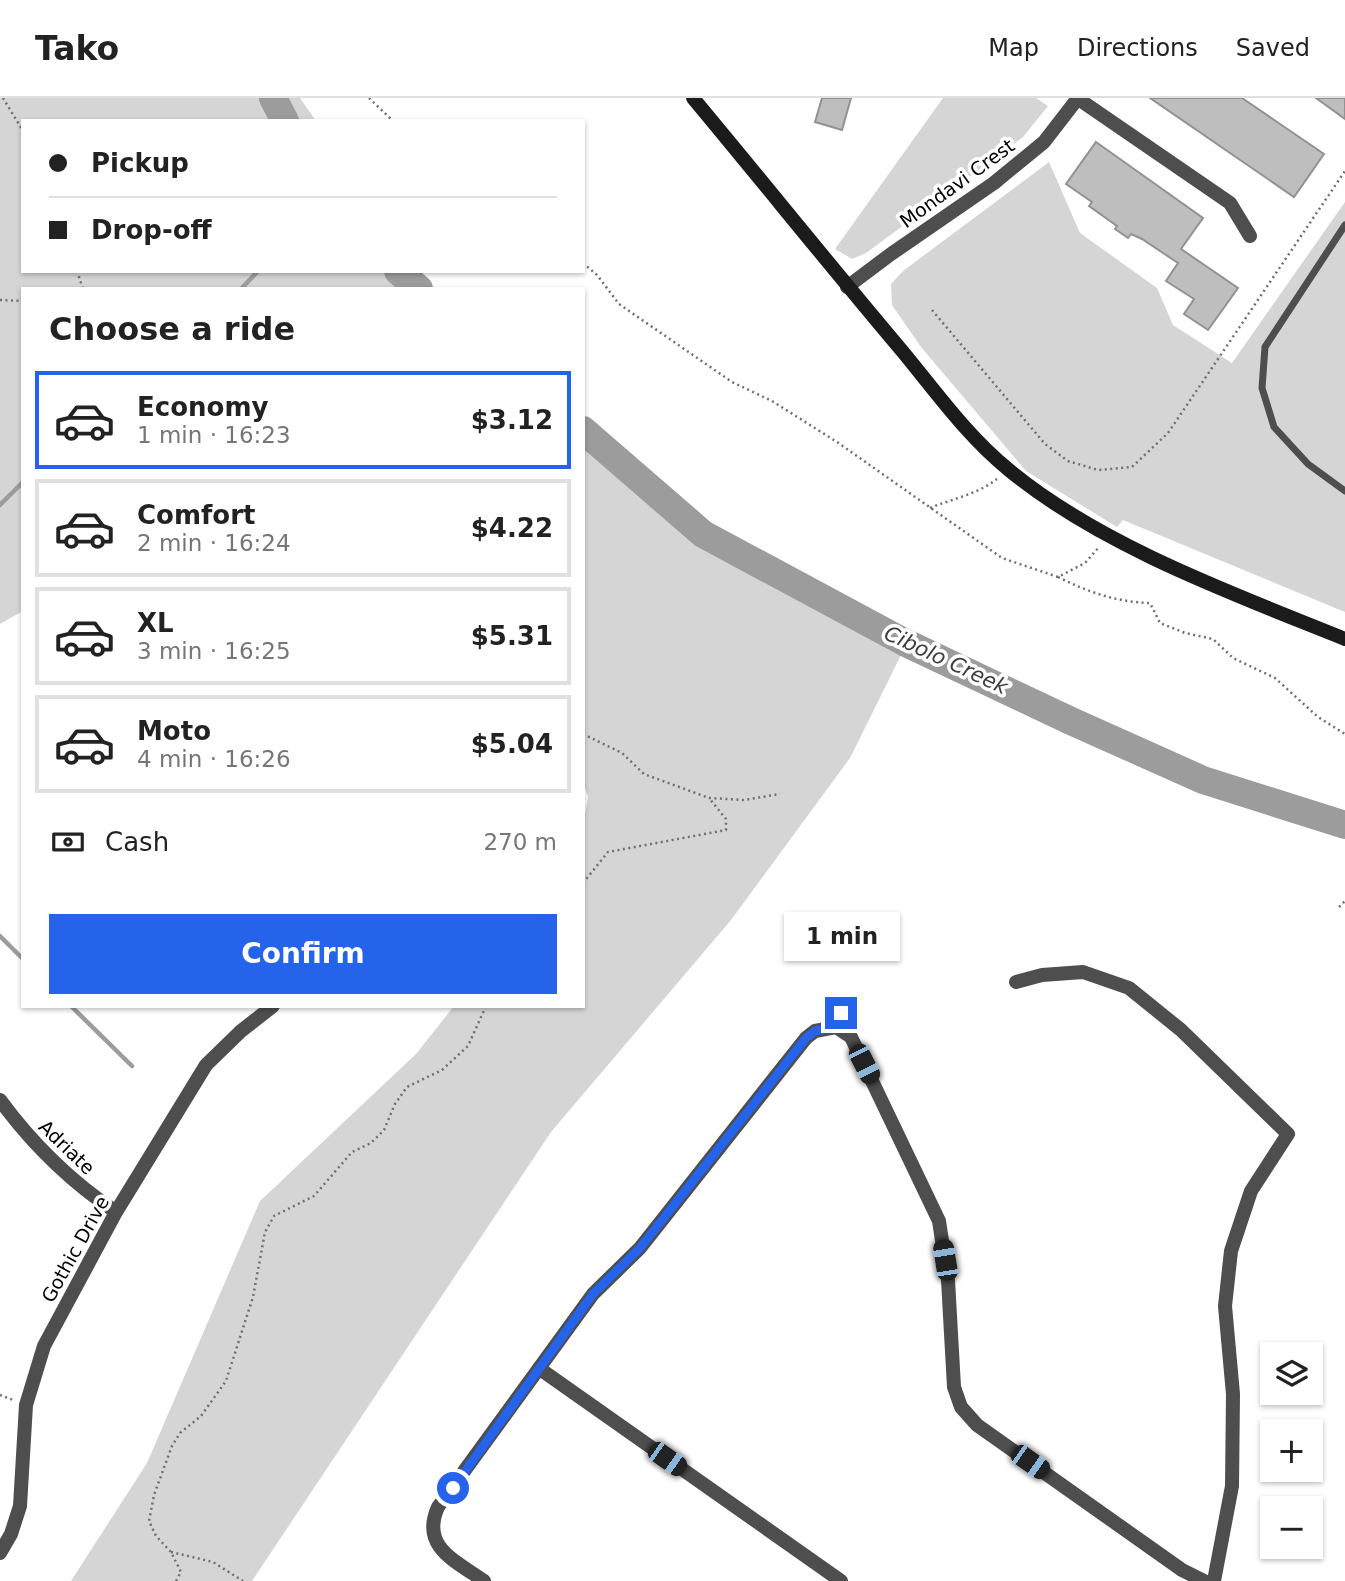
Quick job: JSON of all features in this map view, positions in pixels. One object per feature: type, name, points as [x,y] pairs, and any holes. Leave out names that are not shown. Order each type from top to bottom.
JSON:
[{"type":"main road","points":[[693,98],[979,443],[1009,470],[1062,510],[1108,535],[1345,639]]},
{"type":"street","name":"Mondavi Crest","points":[[847,287],[994,183],[1034,151],[1078,98]]},
{"type":"street","points":[[1078,98],[1230,203],[1250,236]]},
{"type":"street","points":[[1016,982],[1042,975],[1083,972],[1129,988],[1181,1030],[1288,1134],[1251,1191],[1231,1251],[1225,1306],[1233,1394],[1232,1486],[1214,1581]]},
{"type":"street","name":"Gothic Drive","points":[[0,1553],[11,1534],[20,1506],[26,1405],[44,1346],[116,1212],[206,1065],[241,1031],[270,1008]]},
{"type":"street","points":[[484,1581],[441,1550],[433,1537],[432,1521],[438,1507],[593,1294],[640,1248],[806,1038],[838,1020],[851,1037],[939,1221],[948,1280],[954,1387],[961,1407],[977,1425],[1182,1570],[1204,1581]]},
{"type":"street","name":"Adriate","points":[[0,1100],[27,1136],[77,1186],[116,1212]]},
{"type":"street","points":[[540,1369],[841,1581]]},
{"type":"lane","points":[[1345,225],[1265,346],[1262,388],[1274,426],[1308,464],[1345,491]]},
{"type":"path","points":[[3,98],[21,128]]},
{"type":"path","points":[[369,98],[391,119]]},
{"type":"path","points":[[932,310],[1045,444],[1069,461],[1098,470],[1132,467],[1168,433],[1345,171]]},
{"type":"path","points":[[585,265],[597,275],[619,304],[732,382],[772,401],[837,442],[1002,558],[1091,593],[1131,602],[1150,603],[1160,623],[1185,633],[1213,639],[1233,658],[1275,678],[1318,717],[1345,734]]},
{"type":"path","points":[[0,300],[21,301]]},
{"type":"path","points":[[930,508],[960,495],[976,494],[1009,470]]},
{"type":"path","points":[[1058,578],[1085,563],[1108,535]]},
{"type":"path","points":[[585,735],[622,753],[644,774],[709,798],[744,800],[780,794]]},
{"type":"path","points":[[585,881],[608,852],[726,830],[726,819],[709,798]]},
{"type":"path","points":[[1339,907],[1345,901]]},
{"type":"path","points":[[176,1581],[181,1572],[171,1552],[156,1536],[149,1521],[154,1495],[176,1439],[201,1416],[226,1381],[253,1297],[265,1232],[274,1216],[314,1196],[352,1152],[371,1143],[384,1130],[395,1104],[407,1087],[442,1070],[468,1046],[485,1008]]},
{"type":"path","points":[[171,1552],[213,1562],[243,1581]]},
{"type":"shaded area","points":[[0,98],[300,98],[315,119],[21,119],[21,273],[422,273],[433,287],[21,287],[21,612],[0,624]]},
{"type":"shaded area","points":[[943,98],[1036,98],[1048,106],[1023,137],[866,253],[852,259],[835,249]]},
{"type":"shaded area","points":[[1049,162],[1080,233],[1157,288],[1173,325],[1232,363],[1345,202],[1345,612],[1123,520],[1117,527],[1026,471],[921,347],[892,305],[891,284],[903,271]]},
{"type":"shaded area","points":[[585,450],[716,549],[851,625],[906,645],[850,758],[731,920],[551,1132],[252,1581],[71,1581],[147,1463],[260,1201],[416,1054],[452,1008],[585,1008],[585,814],[588,797],[585,788]]},
{"type":"building","points":[[822,98],[851,98],[842,130],[815,122]]},
{"type":"building","points":[[1150,98],[1242,98],[1324,154],[1294,197]]},
{"type":"building","points":[[1316,98],[1345,98],[1345,119]]},
{"type":"building","points":[[1096,142],[1203,218],[1181,249],[1238,288],[1208,330],[1184,314],[1194,299],[1166,281],[1178,263],[1142,239],[1131,234],[1128,238],[1115,229],[1117,226],[1089,206],[1092,202],[1066,184]]},
{"type":"waterway","name":"Cibolo Creek","points":[[273,98],[284,119]]},
{"type":"waterway","points":[[243,287],[256,273]]},
{"type":"waterway","name":"Cibolo Creek","points":[[400,273],[417,287]]},
{"type":"waterway","name":"Cibolo Creek","points":[[585,432],[703,534],[904,642],[1203,780],[1345,825]]},
{"type":"waterway","points":[[0,505],[21,484]]},
{"type":"waterway","points":[[0,936],[21,957]]},
{"type":"waterway","points":[[73,1008],[132,1066]]},
{"type":"route","points":[[453,1488],[593,1294],[640,1248],[806,1038],[815,1031],[836,1027],[841,1013]]}]
